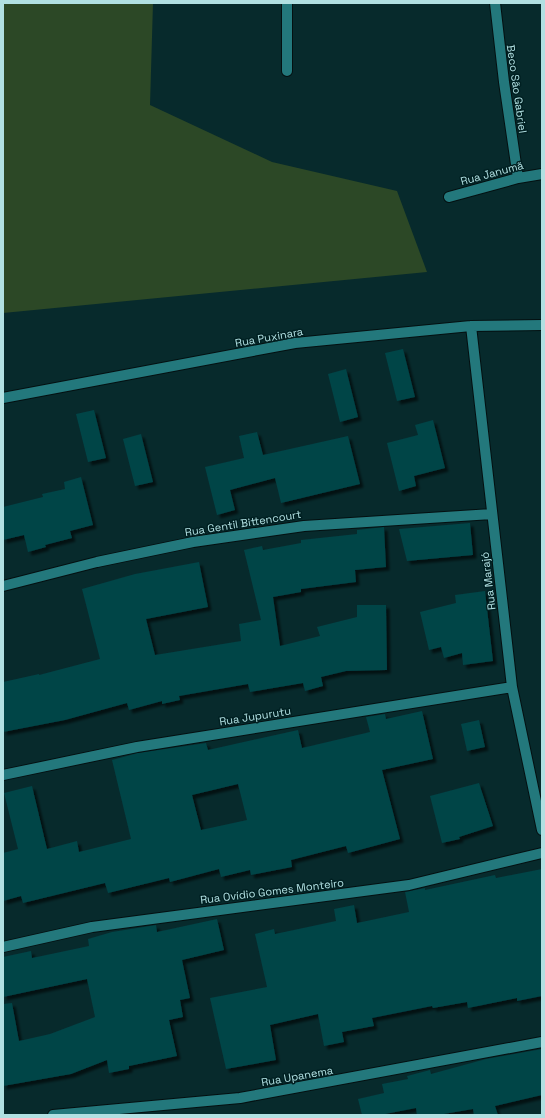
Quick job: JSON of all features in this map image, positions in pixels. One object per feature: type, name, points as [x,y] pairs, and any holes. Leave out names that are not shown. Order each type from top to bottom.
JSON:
[{"type":"street","points":[[287,3],[287,71]]},
{"type":"street","name":"Beco São Gabriel","points":[[495,3],[504,82],[518,178]]},
{"type":"street","name":"Rua Janumã","points":[[449,197],[518,178],[542,174]]},
{"type":"street","name":"Rua Puxinara","points":[[3,398],[295,343],[471,326],[542,325]]},
{"type":"street","name":"Rua Marajó","points":[[471,326],[512,687],[542,830]]},
{"type":"street","name":"Rua Gentil Bittencourt","points":[[3,586],[97,562],[193,542],[304,526],[492,514]]},
{"type":"street","name":"Rua Jupurutu","points":[[3,775],[137,748],[512,687]]},
{"type":"street","name":"Rua Ovídio Gomes Monteiro","points":[[3,947],[92,927],[409,885],[542,853]]},
{"type":"street","name":"Rua Upanema","points":[[53,1115],[240,1098],[542,1042]]},
{"type":"green space","points":[[3,3],[153,3],[150,105],[272,162],[397,191],[427,272],[3,313]]},
{"type":"building","points":[[403,349],[415,397],[397,401],[385,353]]},
{"type":"building","points":[[346,369],[358,417],[340,422],[328,374]]},
{"type":"building","points":[[94,410],[106,458],[88,462],[76,414]]},
{"type":"building","points":[[433,420],[445,468],[414,476],[416,486],[399,491],[387,443],[418,435],[415,425]]},
{"type":"building","points":[[257,432],[263,455],[348,436],[360,484],[281,503],[275,478],[230,490],[235,510],[217,515],[205,467],[244,458],[239,436]]},
{"type":"building","points":[[141,434],[153,482],[135,486],[123,439]]},
{"type":"building","points":[[81,477],[93,525],[70,531],[72,538],[45,545],[46,547],[28,552],[24,535],[3,540],[3,507],[43,497],[42,494],[65,489],[64,482]]},
{"type":"building","points":[[470,523],[473,555],[407,561],[399,529]]},
{"type":"building","points":[[384,527],[386,567],[355,570],[356,582],[301,589],[301,592],[273,597],[280,646],[320,636],[317,627],[357,617],[357,605],[386,605],[387,670],[346,671],[321,677],[323,686],[305,691],[303,683],[250,692],[248,684],[179,696],[180,700],[162,704],[162,701],[129,710],[127,703],[65,720],[3,732],[3,682],[39,675],[100,659],[82,589],[135,574],[199,562],[208,607],[146,619],[155,655],[241,641],[239,624],[261,620],[244,550],[262,546],[263,550],[301,543],[301,540],[357,534],[357,530]]},
{"type":"building","points":[[485,591],[493,661],[463,665],[462,653],[444,658],[441,647],[429,650],[420,612],[456,603],[455,595]]},
{"type":"building","points":[[422,711],[433,759],[382,770],[400,839],[348,853],[346,846],[291,860],[292,867],[251,875],[250,870],[221,877],[219,869],[170,882],[169,878],[108,893],[105,883],[23,903],[21,896],[3,901],[3,853],[18,849],[4,793],[32,786],[47,849],[77,841],[79,852],[131,839],[112,760],[138,753],[206,743],[208,750],[298,730],[302,748],[370,732],[366,717],[385,714],[386,719]],"holes":[[[238,784],[247,820],[201,830],[192,795]]]},
{"type":"building","points":[[479,720],[485,747],[467,751],[461,724]]},
{"type":"building","points":[[479,783],[493,826],[459,837],[460,839],[442,843],[430,796]]},
{"type":"building","points":[[542,869],[542,996],[517,1001],[517,998],[468,1008],[467,1002],[433,1008],[432,1006],[372,1018],[374,1026],[342,1032],[344,1042],[324,1046],[318,1014],[270,1025],[276,1060],[226,1069],[210,998],[267,987],[255,934],[274,929],[275,934],[336,921],[334,909],[354,905],[357,923],[409,912],[405,892],[425,888],[425,890],[495,875],[496,878]]},
{"type":"building","points":[[217,919],[224,950],[182,960],[190,998],[180,1000],[183,1017],[169,1020],[177,1056],[129,1066],[129,1069],[109,1073],[107,1060],[71,1074],[3,1086],[3,1004],[12,1003],[19,1041],[50,1034],[95,1017],[87,979],[3,997],[3,957],[31,951],[32,958],[89,946],[88,939],[112,932],[156,925],[157,932]]},
{"type":"building","points":[[542,1049],[542,1095],[495,1106],[498,1115],[474,1115],[473,1109],[438,1115],[417,1115],[416,1108],[380,1115],[362,1115],[358,1099],[384,1093],[382,1084],[408,1079],[407,1076],[430,1070],[431,1074],[486,1059]]}]
